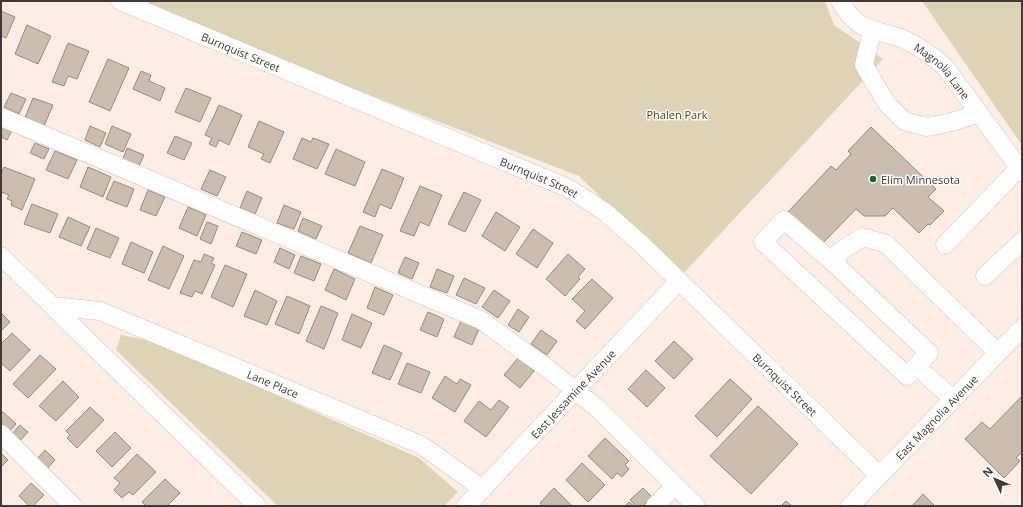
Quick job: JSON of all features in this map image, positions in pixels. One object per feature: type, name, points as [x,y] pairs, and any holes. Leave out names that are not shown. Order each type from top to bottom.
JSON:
[{"type":"street","name":"Burnquist Street","points":[[120,1],[568,188],[605,212],[639,242],[879,475]]},
{"type":"street","name":"Magnolia Lane","points":[[840,1],[847,13],[862,27],[903,40],[933,56],[946,68],[1021,170]]},
{"type":"street","points":[[872,31],[864,65],[887,104],[904,121],[927,127],[952,122],[979,113]]},
{"type":"street","points":[[1,117],[481,320],[596,406],[696,506]]},
{"type":"street","points":[[945,246],[1021,170]]},
{"type":"street","points":[[912,371],[929,354],[836,265],[784,220],[763,242],[912,371],[952,398]]},
{"type":"street","points":[[836,265],[838,252],[863,237],[886,244],[997,352]]},
{"type":"street","points":[[985,276],[1022,240]]},
{"type":"street","points":[[1,256],[257,506]]},
{"type":"street","name":"East Jessamine Avenue","points":[[466,506],[679,281]]},
{"type":"street","name":"Lane Place","points":[[52,306],[100,311],[421,445],[483,489]]},
{"type":"street","name":"East Magnolia Avenue","points":[[850,506],[952,398],[1022,328]]},
{"type":"street","points":[[1,434],[73,506]]},
{"type":"street","points":[[655,506],[675,486]]},
{"type":"green space","name":"Phalen Park","points":[[127,1],[825,1],[834,25],[883,59],[681,276],[579,176]]},
{"type":"green space","points":[[922,1],[1022,1],[1022,145]]},
{"type":"green space","points":[[121,335],[156,342],[419,458],[458,492],[444,506],[278,506],[116,350]]},
{"type":"building","points":[[1,11],[15,17],[6,38],[1,36]]},
{"type":"building","points":[[27,25],[51,36],[38,64],[15,54]]},
{"type":"building","points":[[68,43],[89,51],[77,79],[68,76],[64,86],[52,82]]},
{"type":"building","points":[[108,59],[129,68],[110,111],[89,102]]},
{"type":"building","points":[[141,71],[151,75],[149,81],[165,88],[160,101],[133,89]]},
{"type":"building","points":[[186,88],[211,98],[200,122],[175,112]]},
{"type":"building","points":[[11,93],[26,99],[19,114],[4,107]]},
{"type":"building","points":[[33,98],[53,105],[44,126],[25,118]]},
{"type":"building","points":[[219,105],[242,115],[229,145],[219,140],[216,147],[209,144],[212,138],[205,135]]},
{"type":"building","points":[[259,121],[284,132],[270,163],[261,159],[264,154],[248,147]]},
{"type":"building","points":[[1,125],[12,130],[7,140],[1,137]]},
{"type":"building","points":[[90,126],[106,133],[100,147],[85,140]]},
{"type":"building","points":[[112,126],[131,134],[123,152],[105,144]]},
{"type":"building","name":"Elim Minnesota","points":[[871,127],[936,189],[928,197],[944,211],[930,225],[928,224],[919,233],[893,208],[885,216],[864,216],[856,209],[822,244],[788,212],[831,166],[836,170],[851,154],[848,151]]},
{"type":"building","points":[[175,136],[192,143],[184,160],[167,153]]},
{"type":"building","points":[[302,138],[311,142],[313,138],[329,144],[317,169],[293,159]]},
{"type":"building","points":[[35,143],[49,149],[44,159],[30,153]]},
{"type":"building","points":[[127,148],[144,155],[139,166],[123,159]]},
{"type":"building","points":[[336,149],[365,162],[355,186],[325,174]]},
{"type":"building","points":[[55,151],[77,160],[68,179],[46,170]]},
{"type":"building","points":[[4,167],[35,179],[22,210],[11,205],[12,201],[7,199],[9,195],[1,192],[1,174]]},
{"type":"building","points":[[88,167],[111,177],[103,197],[80,187]]},
{"type":"building","points":[[382,169],[404,178],[391,209],[380,204],[375,217],[363,212]]},
{"type":"building","points":[[210,170],[226,177],[217,196],[201,189]]},
{"type":"building","points":[[114,181],[134,189],[127,207],[106,199]]},
{"type":"building","points":[[420,186],[442,195],[429,226],[420,222],[414,236],[400,231]]},
{"type":"building","points":[[148,190],[165,197],[156,216],[140,210]]},
{"type":"building","points":[[247,191],[262,198],[255,214],[240,208]]},
{"type":"building","points":[[464,192],[481,200],[465,232],[448,224]]},
{"type":"building","points":[[32,204],[58,214],[50,233],[24,224]]},
{"type":"building","points":[[284,205],[301,212],[294,229],[277,223]]},
{"type":"building","points":[[188,207],[206,215],[197,236],[179,228]]},
{"type":"building","points":[[496,212],[520,227],[505,251],[482,236]]},
{"type":"building","points":[[68,217],[90,227],[81,246],[59,237]]},
{"type":"building","points":[[303,218],[322,226],[316,239],[298,231]]},
{"type":"building","points":[[207,222],[218,226],[211,244],[200,239]]},
{"type":"building","points":[[360,226],[383,235],[371,263],[348,253]]},
{"type":"building","points":[[96,228],[119,238],[110,258],[87,249]]},
{"type":"building","points":[[533,229],[553,243],[537,268],[516,254]]},
{"type":"building","points":[[242,232],[262,240],[256,254],[236,246]]},
{"type":"building","points":[[131,242],[153,252],[144,273],[122,264]]},
{"type":"building","points":[[163,246],[184,256],[169,289],[148,280]]},
{"type":"building","points":[[280,248],[295,255],[289,269],[274,262]]},
{"type":"building","points":[[204,254],[214,258],[211,263],[215,265],[202,294],[195,291],[192,297],[180,293],[194,260],[201,262]]},
{"type":"building","points":[[568,254],[585,269],[578,277],[580,279],[565,296],[546,279]]},
{"type":"building","points":[[301,256],[321,264],[314,281],[294,273]]},
{"type":"building","points":[[405,257],[419,263],[412,279],[398,273]]},
{"type":"building","points":[[225,265],[247,274],[233,307],[211,297]]},
{"type":"building","points":[[334,269],[355,279],[346,300],[325,290]]},
{"type":"building","points":[[437,269],[454,276],[447,293],[430,287]]},
{"type":"building","points":[[464,278],[485,288],[476,304],[456,295]]},
{"type":"building","points":[[592,279],[613,298],[585,329],[576,321],[585,311],[572,299]]},
{"type":"building","points":[[375,287],[393,295],[384,315],[367,308]]},
{"type":"building","points":[[255,290],[277,301],[267,325],[244,316]]},
{"type":"building","points":[[494,290],[510,301],[498,318],[482,307]]},
{"type":"building","points":[[287,296],[310,306],[299,334],[275,324]]},
{"type":"building","points":[[321,306],[338,313],[324,349],[306,341]]},
{"type":"building","points":[[518,309],[529,317],[519,332],[508,325]]},
{"type":"building","points":[[428,312],[444,319],[437,337],[420,330]]},
{"type":"building","points":[[1,313],[10,322],[1,331]]},
{"type":"building","points":[[352,314],[372,323],[361,348],[342,340]]},
{"type":"building","points":[[461,321],[479,329],[472,345],[454,337]]},
{"type":"building","points":[[541,330],[557,341],[547,355],[531,344]]},
{"type":"building","points":[[12,333],[30,350],[10,371],[1,363],[1,344]]},
{"type":"building","points":[[674,341],[693,359],[674,379],[655,361]]},
{"type":"building","points":[[384,345],[402,353],[390,380],[372,373]]},
{"type":"building","points":[[40,355],[56,369],[28,398],[13,384]]},
{"type":"building","points":[[518,358],[534,371],[520,388],[504,375]]},
{"type":"building","points":[[407,363],[430,372],[421,393],[398,384]]},
{"type":"building","points":[[646,370],[665,388],[647,407],[628,389]]},
{"type":"building","points":[[445,376],[457,384],[460,379],[471,385],[455,412],[432,398]]},
{"type":"building","points":[[730,379],[752,399],[717,437],[695,416]]},
{"type":"building","points":[[63,381],[79,397],[56,421],[39,406]]},
{"type":"building","points":[[1022,396],[1022,452],[1016,458],[1020,461],[1004,478],[965,439],[982,422],[990,429]]},
{"type":"building","points":[[499,400],[509,407],[486,437],[464,421],[479,401],[491,410]]},
{"type":"building","points":[[758,406],[798,444],[751,494],[710,456]]},
{"type":"building","points":[[90,407],[104,420],[77,448],[67,438],[70,435],[66,431]]},
{"type":"building","points":[[3,412],[16,424],[7,434],[1,429],[1,413]]},
{"type":"building","points":[[20,425],[28,432],[17,444],[9,437]]},
{"type":"building","points":[[115,432],[131,448],[112,467],[96,451]]},
{"type":"building","points":[[605,438],[629,461],[625,465],[629,469],[622,477],[617,473],[612,479],[588,456]]},
{"type":"building","points":[[45,450],[55,460],[45,471],[35,461]]},
{"type":"building","points":[[1,453],[8,460],[1,467]]},
{"type":"building","points":[[137,454],[156,472],[133,495],[129,492],[122,498],[114,490],[120,483],[114,478]]},
{"type":"building","points":[[582,463],[605,485],[588,502],[566,480]]},
{"type":"building","points":[[165,479],[180,493],[167,506],[146,506],[142,502]]},
{"type":"building","points":[[31,483],[44,495],[33,506],[29,506],[19,496]]},
{"type":"building","points":[[554,488],[572,506],[543,506],[540,503]]},
{"type":"building","points":[[643,488],[652,497],[643,506],[636,506],[630,500]]},
{"type":"building","points":[[923,494],[935,506],[912,506]]},
{"type":"building","points":[[786,501],[792,506],[781,506]]},
{"type":"building","points":[[629,502],[634,506],[625,506]]},
{"type":"place","name":"Elim Minnesota","points":[[873,179]]}]
